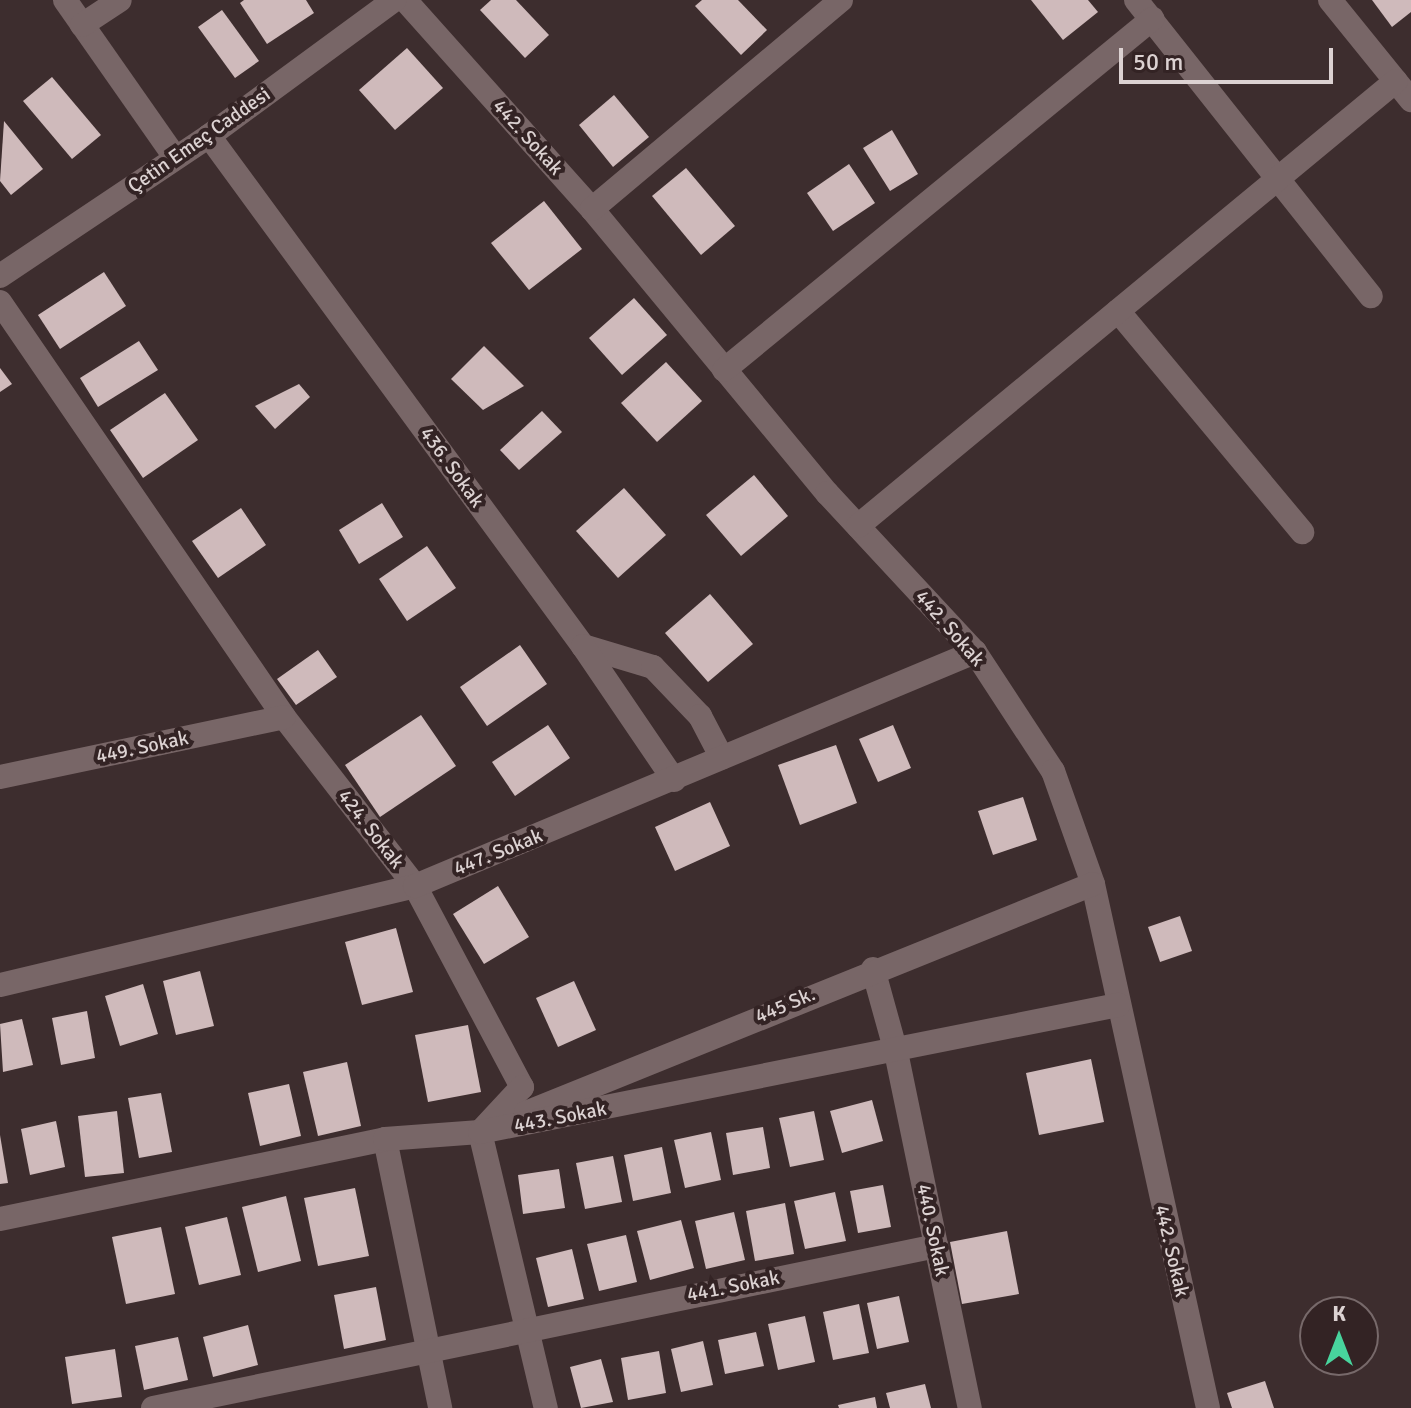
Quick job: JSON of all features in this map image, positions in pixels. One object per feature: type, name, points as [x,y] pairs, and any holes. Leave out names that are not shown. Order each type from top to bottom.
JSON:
[{"type":"street","points":[[65,0],[175,157]]},
{"type":"street","points":[[82,25],[120,0]]},
{"type":"street","name":"Çetin Emeç Caddesi","points":[[0,276],[209,136],[394,0]]},
{"type":"street","name":"442. Sokak","points":[[405,0],[592,209],[858,526],[975,652],[1053,771],[1093,884],[1208,1408]]},
{"type":"street","points":[[592,209],[841,0]]},
{"type":"street","points":[[1136,0],[1371,296]]},
{"type":"street","points":[[858,526],[1278,179],[1403,90],[1330,0]]},
{"type":"street","points":[[724,370],[1152,19]]},
{"type":"street","name":"436. Sokak","points":[[209,136],[583,646],[674,780]]},
{"type":"street","name":"424. Sokak","points":[[0,302],[284,717],[415,886],[522,1087],[480,1132]]},
{"type":"street","points":[[1118,311],[1302,532]]},
{"type":"street","points":[[583,646],[653,667],[700,716],[722,758]]},
{"type":"street","name":"447. Sokak","points":[[0,985],[415,886],[975,652]]},
{"type":"street","name":"449. Sokak","points":[[0,777],[284,717]]},
{"type":"street","name":"445 Sk.","points":[[480,1132],[873,969],[1093,884]]},
{"type":"street","name":"440. Sokak","points":[[873,969],[896,1052],[970,1408]]},
{"type":"street","name":"443. Sokak","points":[[0,1219],[385,1139],[480,1132],[896,1052],[1118,1005]]},
{"type":"street","points":[[480,1132],[530,1326],[546,1408]]},
{"type":"street","points":[[385,1139],[440,1408]]},
{"type":"street","name":"441. Sokak","points":[[429,1352],[530,1326],[936,1246]]},
{"type":"street","points":[[153,1408],[429,1352]]},
{"type":"building","points":[[244,0],[306,0],[314,13],[267,44],[240,3]]},
{"type":"building","points":[[491,0],[516,0],[549,35],[525,58],[480,10]]},
{"type":"building","points":[[702,0],[738,0],[767,30],[741,55],[695,6]]},
{"type":"building","points":[[1031,0],[1088,0],[1098,12],[1063,40]]},
{"type":"building","points":[[1372,0],[1411,0],[1411,12],[1392,27]]},
{"type":"building","points":[[222,10],[259,61],[235,78],[198,27]]},
{"type":"building","points":[[407,48],[443,88],[395,130],[359,90]]},
{"type":"building","points":[[52,77],[101,135],[72,159],[23,101]]},
{"type":"building","points":[[614,95],[649,137],[613,167],[579,125]]},
{"type":"building","points":[[4,121],[43,169],[11,195],[0,181]]},
{"type":"building","points":[[892,130],[918,174],[890,191],[863,148]]},
{"type":"building","points":[[849,164],[875,203],[833,231],[807,193]]},
{"type":"building","points":[[686,168],[735,226],[701,255],[652,196]]},
{"type":"building","points":[[544,201],[582,249],[529,290],[491,243]]},
{"type":"building","points":[[104,272],[126,306],[60,349],[38,315]]},
{"type":"building","points":[[634,298],[667,335],[622,375],[589,338]]},
{"type":"building","points":[[139,341],[158,370],[98,407],[80,378]]},
{"type":"building","points":[[484,346],[524,386],[483,410],[451,379]]},
{"type":"building","points":[[666,362],[702,401],[657,442],[621,403]]},
{"type":"building","points":[[0,368],[12,384],[0,392]]},
{"type":"building","points":[[299,384],[310,397],[275,429],[255,406]]},
{"type":"building","points":[[165,393],[198,440],[143,478],[110,430]]},
{"type":"building","points":[[542,411],[562,432],[519,470],[500,450]]},
{"type":"building","points":[[754,475],[788,516],[741,556],[706,515]]},
{"type":"building","points":[[624,488],[666,535],[618,578],[576,531]]},
{"type":"building","points":[[382,503],[403,537],[359,564],[339,530]]},
{"type":"building","points":[[241,508],[266,545],[218,578],[192,541]]},
{"type":"building","points":[[427,546],[456,588],[407,621],[379,579]]},
{"type":"building","points":[[710,594],[753,644],[708,682],[665,633]]},
{"type":"building","points":[[520,645],[547,684],[487,726],[460,687]]},
{"type":"building","points":[[318,650],[337,677],[296,705],[277,679]]},
{"type":"building","points":[[421,715],[456,766],[380,817],[345,765]]},
{"type":"building","points":[[548,725],[570,758],[515,796],[492,762]]},
{"type":"building","points":[[893,725],[911,768],[878,782],[859,739]]},
{"type":"building","points":[[836,745],[857,803],[800,825],[778,765]]},
{"type":"building","points":[[1023,797],[1037,840],[993,855],[978,811]]},
{"type":"building","points":[[710,802],[730,846],[675,871],[655,827]]},
{"type":"building","points":[[498,886],[529,937],[484,964],[453,914]]},
{"type":"building","points":[[1180,916],[1192,951],[1160,962],[1148,927]]},
{"type":"building","points":[[396,928],[413,992],[362,1005],[345,942]]},
{"type":"building","points":[[200,971],[214,1026],[176,1035],[163,981]]},
{"type":"building","points":[[574,981],[596,1030],[558,1047],[536,998]]},
{"type":"building","points":[[143,984],[158,1034],[120,1046],[105,996]]},
{"type":"building","points":[[87,1011],[95,1058],[61,1065],[52,1018]]},
{"type":"building","points":[[22,1019],[33,1065],[3,1072],[0,1024]]},
{"type":"building","points":[[468,1025],[481,1092],[428,1102],[415,1035]]},
{"type":"building","points":[[1091,1059],[1104,1122],[1039,1135],[1026,1073]]},
{"type":"building","points":[[347,1062],[361,1126],[318,1136],[303,1072]]},
{"type":"building","points":[[289,1084],[301,1136],[260,1146],[248,1093]]},
{"type":"building","points":[[161,1093],[172,1152],[139,1158],[128,1098]]},
{"type":"building","points":[[872,1100],[883,1141],[842,1153],[830,1111]]},
{"type":"building","points":[[117,1111],[124,1173],[85,1177],[78,1116]]},
{"type":"building","points":[[814,1111],[824,1160],[790,1167],[779,1118]]},
{"type":"building","points":[[56,1121],[65,1167],[30,1175],[21,1129]]},
{"type":"building","points":[[763,1127],[770,1168],[733,1175],[726,1133]]},
{"type":"building","points":[[711,1132],[721,1180],[685,1188],[674,1140]]},
{"type":"building","points":[[0,1135],[8,1183],[0,1184]]},
{"type":"building","points":[[662,1147],[671,1193],[633,1201],[624,1155]]},
{"type":"building","points":[[613,1156],[622,1202],[585,1209],[576,1163]]},
{"type":"building","points":[[559,1169],[565,1208],[523,1214],[518,1175]]},
{"type":"building","points":[[883,1185],[891,1227],[858,1233],[850,1191]]},
{"type":"building","points":[[355,1188],[369,1256],[318,1266],[304,1198]]},
{"type":"building","points":[[835,1192],[846,1241],[805,1249],[794,1201]]},
{"type":"building","points":[[286,1196],[301,1261],[258,1272],[242,1207]]},
{"type":"building","points":[[785,1203],[794,1254],[755,1261],[746,1211]]},
{"type":"building","points":[[734,1212],[745,1260],[706,1269],[695,1221]]},
{"type":"building","points":[[227,1217],[241,1275],[199,1285],[185,1227]]},
{"type":"building","points":[[681,1220],[694,1268],[650,1280],[637,1231]]},
{"type":"building","points":[[161,1227],[175,1294],[126,1304],[112,1237]]},
{"type":"building","points":[[1007,1231],[1019,1294],[962,1304],[950,1242]]},
{"type":"building","points":[[626,1235],[637,1282],[599,1291],[587,1244]]},
{"type":"building","points":[[572,1249],[584,1299],[548,1307],[536,1258]]},
{"type":"building","points":[[376,1287],[386,1340],[344,1349],[334,1295]]},
{"type":"building","points":[[899,1296],[909,1342],[877,1349],[867,1303]]},
{"type":"building","points":[[859,1304],[869,1353],[833,1360],[823,1312]]},
{"type":"building","points":[[805,1316],[815,1362],[778,1370],[768,1324]]},
{"type":"building","points":[[248,1325],[258,1365],[213,1377],[203,1337]]},
{"type":"building","points":[[756,1332],[764,1366],[725,1374],[718,1340]]},
{"type":"building","points":[[178,1337],[188,1380],[144,1390],[135,1346]]},
{"type":"building","points":[[703,1341],[713,1385],[681,1392],[671,1349]]},
{"type":"building","points":[[115,1349],[122,1397],[72,1404],[65,1357]]},
{"type":"building","points":[[659,1351],[666,1393],[628,1400],[621,1358]]},
{"type":"building","points":[[601,1359],[613,1402],[581,1408],[570,1367]]},
{"type":"building","points":[[1265,1381],[1274,1408],[1232,1408],[1227,1393]]},
{"type":"building","points":[[925,1384],[931,1408],[890,1408],[886,1393]]},
{"type":"building","points":[[875,1397],[877,1408],[839,1408],[838,1405]]}]
